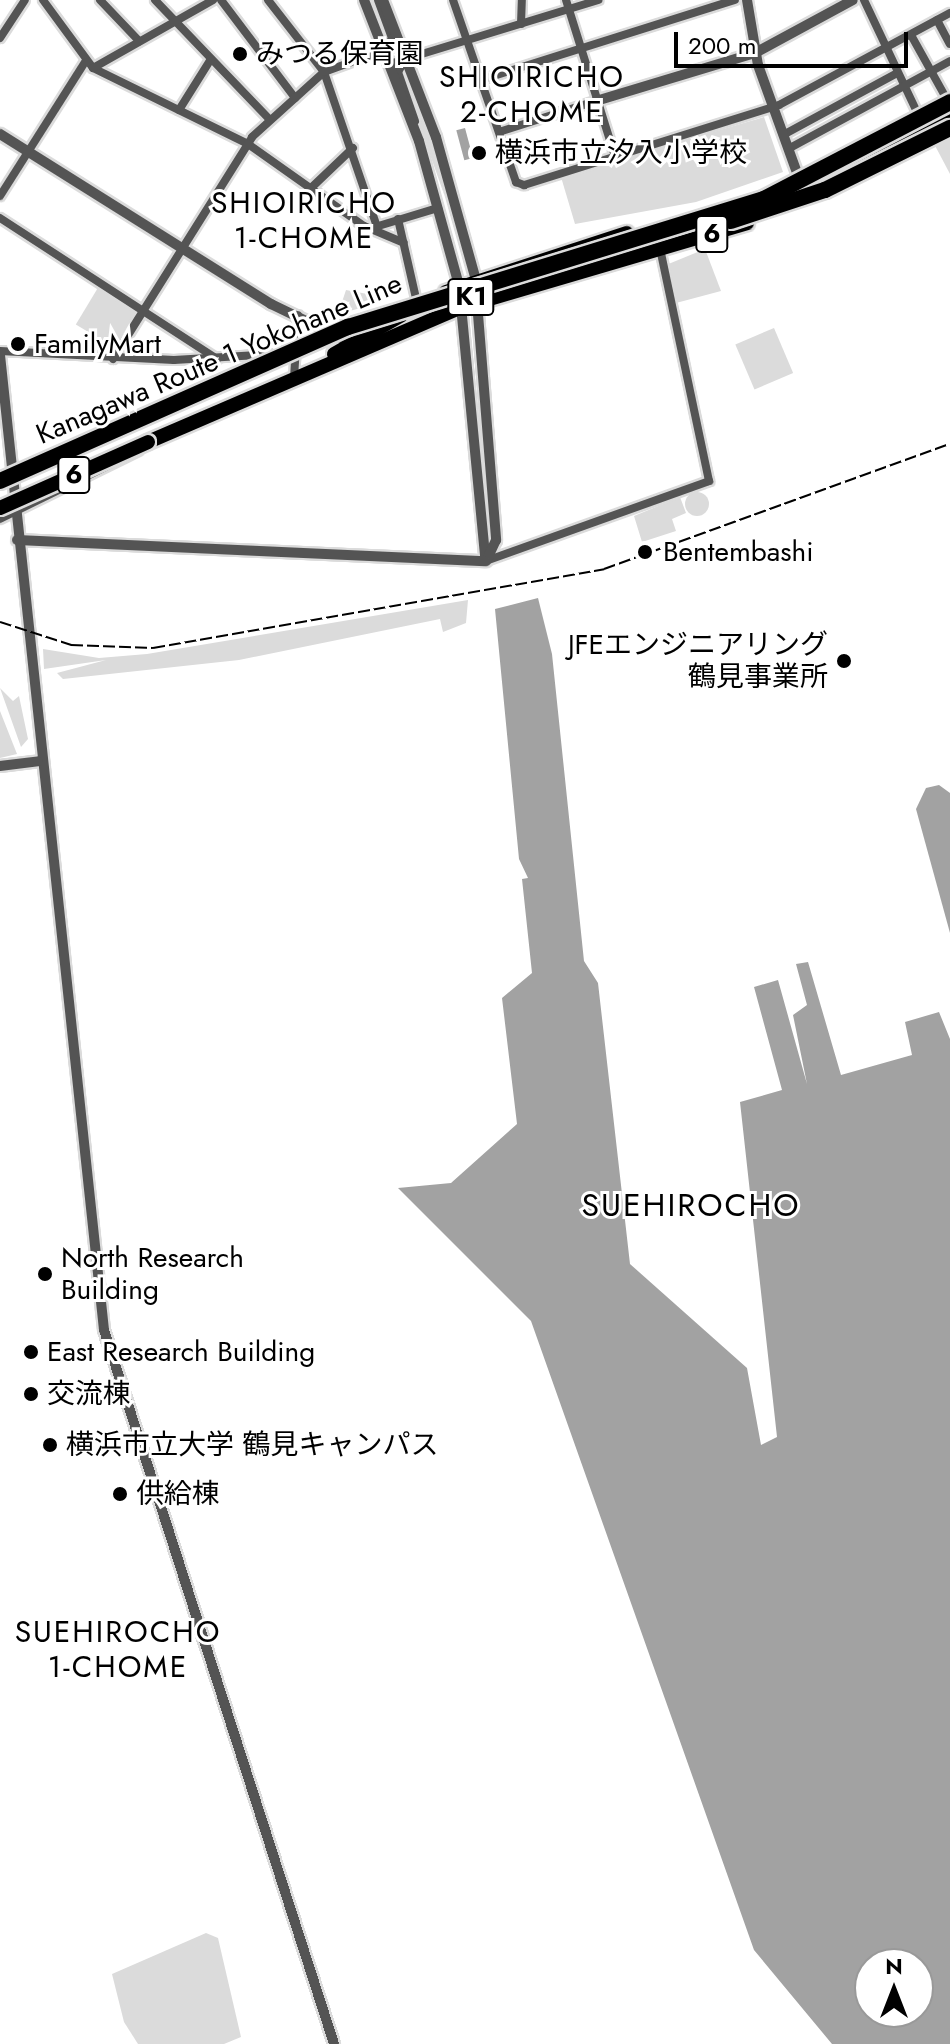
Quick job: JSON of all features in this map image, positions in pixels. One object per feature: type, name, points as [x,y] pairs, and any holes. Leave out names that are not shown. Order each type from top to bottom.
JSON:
[{"type":"highway","points":[[748,200],[825,178],[949,102]]},
{"type":"highway","name":"Kanagawa Route 1 Yokohane Line","points":[[0,481],[387,313],[764,199],[949,102]]},
{"type":"highway","points":[[875,170],[950,119]]},
{"type":"highway","name":"Kanagawa Route 1 Yokohane Line","points":[[0,492],[352,336],[796,201],[950,129]]},
{"type":"main road","name":"6","points":[[301,375],[350,343],[475,277],[748,200],[799,178],[918,114],[949,102]]},
{"type":"main road","name":"6","points":[[7,510],[148,442],[467,305],[660,251],[806,204],[950,129]]},
{"type":"street","points":[[0,38],[25,0]]},
{"type":"street","points":[[43,0],[89,65],[248,144],[374,228],[404,243]]},
{"type":"street","points":[[100,0],[139,41]]},
{"type":"street","points":[[155,0],[270,120]]},
{"type":"street","points":[[0,196],[89,65],[213,0]]},
{"type":"street","points":[[221,0],[295,98]]},
{"type":"street","points":[[268,0],[324,72],[353,148],[374,228]]},
{"type":"street","points":[[366,0],[419,141]]},
{"type":"street","points":[[381,0],[392,38],[384,51]]},
{"type":"street","points":[[381,0],[401,44],[475,277],[467,305]]},
{"type":"street","points":[[453,0],[484,79],[516,182],[524,185],[772,107],[950,13]]},
{"type":"street","points":[[521,24],[522,0]]},
{"type":"street","points":[[389,64],[521,24],[566,5],[598,0]]},
{"type":"street","points":[[484,79],[735,0]]},
{"type":"street","points":[[747,0],[755,53],[799,178]]},
{"type":"street","points":[[502,131],[755,53],[853,0]]},
{"type":"street","points":[[864,0],[884,48],[918,114]]},
{"type":"street","points":[[566,5],[615,156]]},
{"type":"street","points":[[937,20],[950,44]]},
{"type":"street","points":[[911,35],[949,102]]},
{"type":"street","points":[[113,359],[248,144],[324,72],[401,44]]},
{"type":"street","points":[[179,110],[211,59]]},
{"type":"street","points":[[406,59],[398,72],[467,305],[486,561]]},
{"type":"street","points":[[788,149],[950,61]]},
{"type":"street","points":[[783,135],[897,73]]},
{"type":"street","points":[[0,134],[182,248],[298,315],[350,343],[369,346]]},
{"type":"street","points":[[311,188],[353,148]]},
{"type":"street","points":[[374,228],[438,208]]},
{"type":"street","points":[[0,218],[217,359]]},
{"type":"street","points":[[398,219],[418,307]]},
{"type":"street","points":[[17,540],[486,561],[709,481],[655,225]]},
{"type":"street","points":[[298,315],[361,326],[388,323]]},
{"type":"street","points":[[298,315],[296,352],[301,375]]},
{"type":"street","points":[[296,352],[217,359],[113,359],[0,353],[7,510],[17,540],[38,761],[104,1330],[334,2044]]},
{"type":"street","points":[[0,519],[7,510]]},
{"type":"street","points":[[0,766],[38,761]]},
{"type":"shaded area","points":[[401,73],[431,142],[445,197]]},
{"type":"shaded area","points":[[764,117],[783,172],[696,202],[575,224],[561,177]]},
{"type":"shaded area","points":[[950,126],[950,174],[931,138]]},
{"type":"shaded area","points":[[465,128],[473,158],[464,160],[456,130]]},
{"type":"shaded area","points":[[705,249],[721,291],[676,303],[666,265]]},
{"type":"shaded area","points":[[99,286],[140,311],[117,349],[76,325]]},
{"type":"shaded area","points":[[346,290],[378,296],[380,303],[338,314]]},
{"type":"shaded area","points":[[774,328],[793,373],[754,390],[735,344]]},
{"type":"shaded area","points":[[697,492],[708,499],[709,504],[702,515],[697,516],[686,509],[685,504],[692,493]]},
{"type":"shaded area","points":[[680,497],[686,513],[672,519],[676,531],[642,542],[634,516]]},
{"type":"shaded area","points":[[538,598],[552,654],[584,961],[598,983],[630,1264],[747,1368],[761,1445],[777,1437],[740,1102],[782,1090],[754,987],[778,980],[807,1084],[793,1015],[807,1005],[796,964],[808,962],[841,1075],[912,1055],[905,1022],[939,1012],[950,1039],[950,2044],[832,2044],[754,1950],[531,1321],[398,1188],[451,1183],[517,1124],[502,998],[532,973],[522,879],[528,878],[519,859],[495,609]]},
{"type":"shaded area","points":[[468,600],[466,623],[443,632],[440,619],[239,660],[63,679],[57,673],[106,660],[44,669],[43,649],[99,658],[147,654]]},
{"type":"shaded area","points":[[0,688],[13,701],[19,696],[28,739],[21,747]]},
{"type":"shaded area","points":[[0,711],[17,754],[0,758]]},
{"type":"shaded area","points":[[939,785],[950,793],[950,933],[916,809],[926,788]]},
{"type":"shaded area","points":[[206,1933],[218,1938],[241,2037],[224,2044],[138,2044],[124,2022],[112,1974]]},
{"type":"railway","points":[[0,622],[71,645],[153,648],[604,569],[950,444]]},
{"type":"place","name":"みつる保育園","points":[[240,54]]},
{"type":"place","name":"横浜市立汐入小学校","points":[[479,153]]},
{"type":"place","name":"FamilyMart","points":[[18,344]]},
{"type":"place","name":"Bentembashi","points":[[645,552]]},
{"type":"place","name":"JFEエンジニアリング 鶴見事業所","points":[[844,661]]},
{"type":"place","name":"North Research Building","points":[[45,1274]]},
{"type":"place","name":"East Research Building","points":[[31,1352]]},
{"type":"place","name":"交流棟","points":[[31,1394]]},
{"type":"place","name":"横浜市立大学 鶴見キャンパス","points":[[50,1445]]},
{"type":"place","name":"供給棟","points":[[120,1494]]},
{"type":"district","name":"SHIOIRICHO 2-CHOME","points":[[532,94]]},
{"type":"district","name":"SHIOIRICHO 1-CHOME","points":[[304,220]]},
{"type":"district","name":"SUEHIROCHO","points":[[691,1205]]},
{"type":"district","name":"SUEHIROCHO 1-CHOME","points":[[118,1649]]}]
